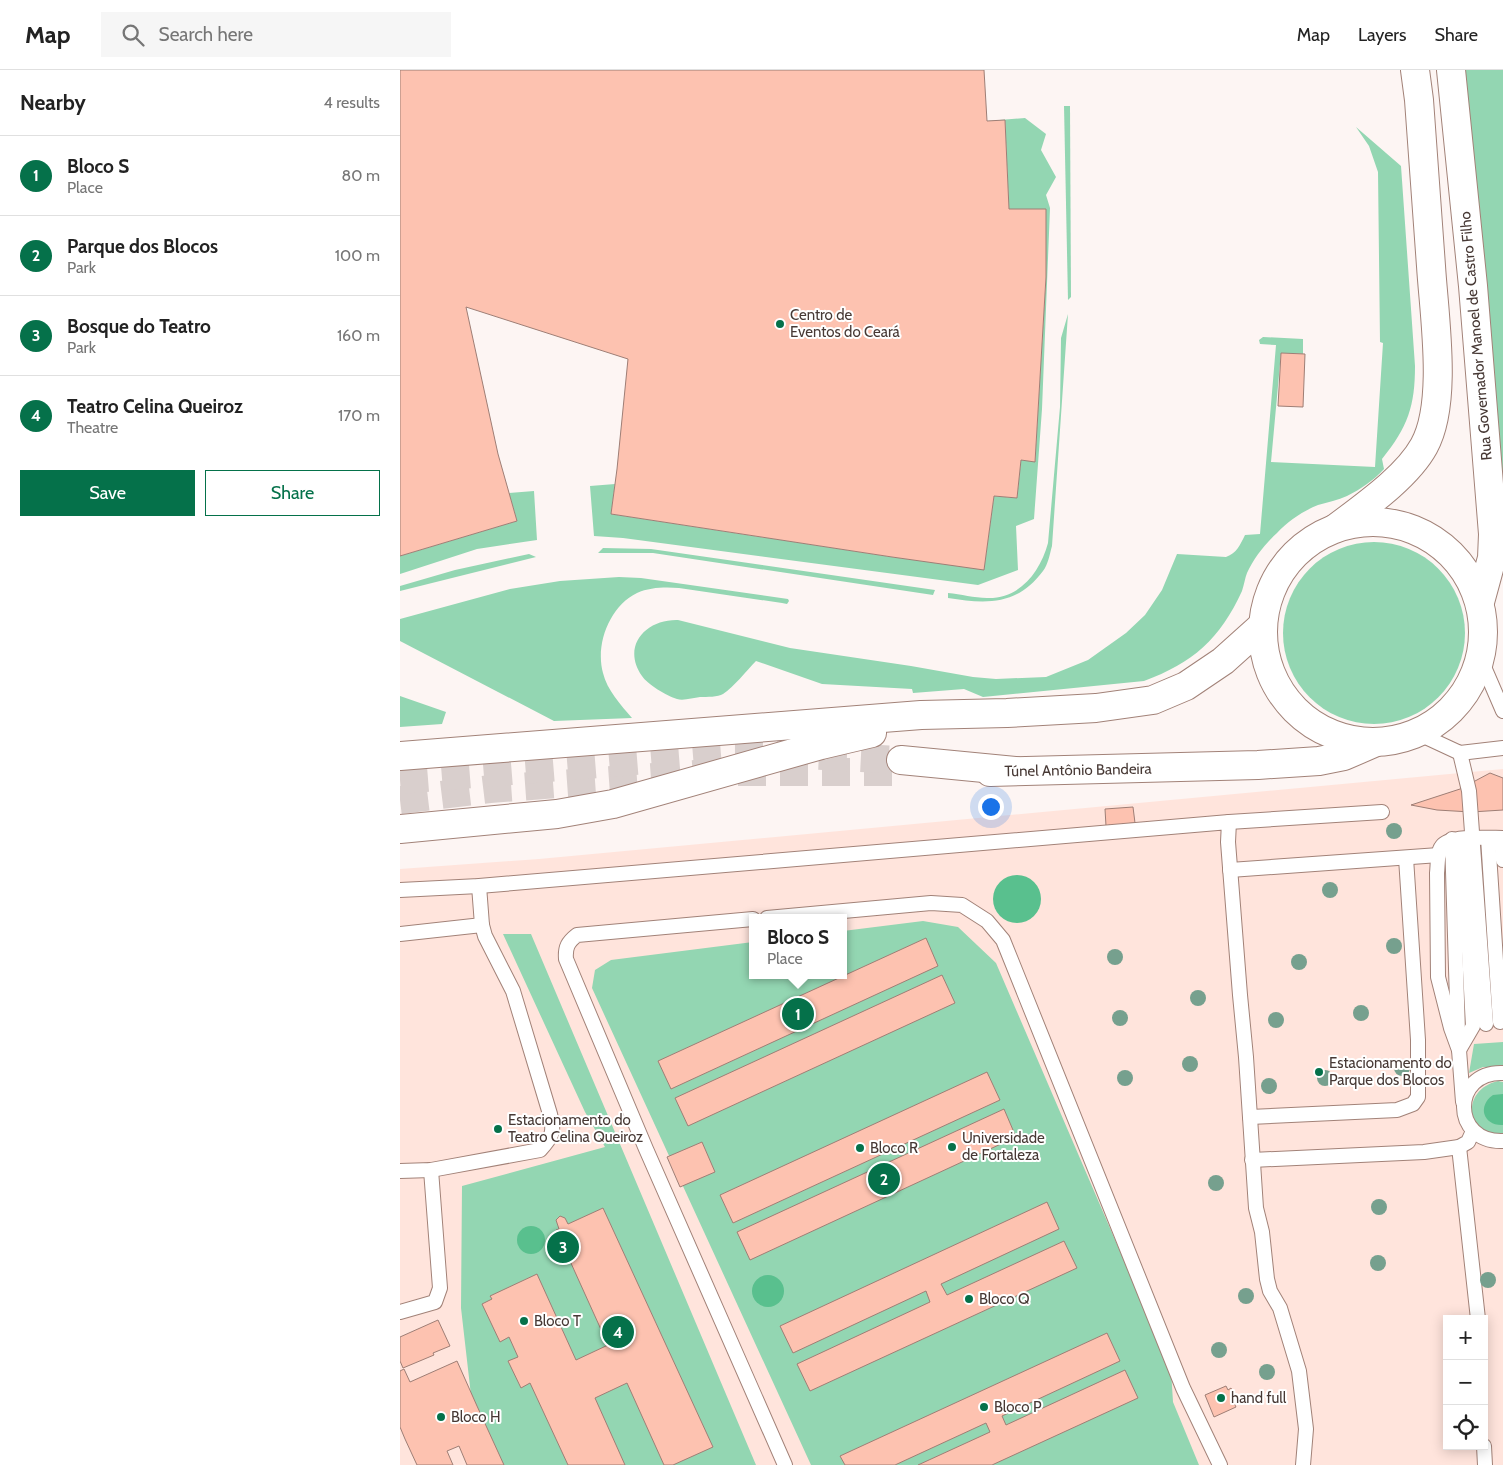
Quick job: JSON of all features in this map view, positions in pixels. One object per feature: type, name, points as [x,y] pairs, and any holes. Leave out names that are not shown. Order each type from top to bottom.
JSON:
[{"type":"main road","points":[[1336,528],[1372,521],[1407,527],[1440,543],[1465,569],[1480,602],[1484,631],[1481,660],[1469,687],[1447,714],[1417,733],[1378,742],[1344,739],[1310,723],[1283,697],[1267,663],[1262,626],[1268,595],[1284,566],[1307,543],[1336,528],[1378,496],[1416,458],[1425,444],[1435,416],[1438,360],[1419,100],[1415,70]]},
{"type":"main road","name":"Rua Governador Manoel de Castro Filho","points":[[1451,70],[1473,286],[1493,534],[1492,558],[1480,602]]},
{"type":"main road","points":[[400,756],[921,715],[1096,708],[1153,700],[1194,681],[1223,660],[1262,626]]},
{"type":"main road","points":[[400,829],[558,814],[613,804],[821,744],[874,732],[928,728],[1006,713]]},
{"type":"main road","name":"Túnel Antônio Bandeira","points":[[900,766],[1015,771],[1258,766],[1344,756],[1378,742]]},
{"type":"lane","points":[[1481,660],[1503,711]]},
{"type":"lane","points":[[1417,733],[1460,753],[1503,748]]},
{"type":"lane","points":[[1454,1028],[1463,839],[1469,791],[1460,753]]},
{"type":"lane","points":[[400,890],[479,886],[1229,822],[1382,812]]},
{"type":"lane","points":[[1229,822],[1228,842],[1256,1208],[1262,1232],[1270,1291],[1280,1308],[1299,1371],[1306,1429],[1303,1465]]},
{"type":"lane","points":[[1497,838],[1463,839],[1443,844],[1439,855],[1436,881],[1438,978],[1454,1028],[1465,1118],[1473,1131],[1481,1138],[1503,1141]]},
{"type":"lane","points":[[1497,838],[1503,860]]},
{"type":"lane","points":[[1458,1050],[1490,1024],[1497,838]]},
{"type":"lane","points":[[1463,839],[1490,1024]]},
{"type":"lane","points":[[1230,870],[1439,855]]},
{"type":"lane","points":[[1250,1118],[1397,1110],[1414,1104],[1418,1097],[1418,1031],[1406,858]]},
{"type":"lane","points":[[400,1172],[431,1170],[540,1150],[549,1140],[552,1133],[553,1125],[550,1114],[513,991],[485,936],[482,925],[479,886]]},
{"type":"lane","points":[[811,914],[931,903],[962,905],[987,921],[1003,940],[1183,1388],[1220,1465]]},
{"type":"lane","points":[[749,919],[577,935],[570,941],[565,950],[566,959],[646,1149],[785,1465]]},
{"type":"lane","points":[[400,934],[482,925]]},
{"type":"lane","points":[[1454,1028],[1490,1024]]},
{"type":"lane","points":[[1464,1102],[1467,1091],[1473,1082],[1494,1072],[1503,1072]]},
{"type":"lane","points":[[1252,1160],[1424,1152],[1459,1147],[1468,1142],[1473,1131]]},
{"type":"lane","points":[[1459,1147],[1478,1315]]},
{"type":"lane","points":[[400,1312],[435,1302],[440,1288],[431,1170]]},
{"type":"lane","points":[[1484,1450],[1485,1465]]},
{"type":"shaded area","points":[[1460,70],[1503,70],[1503,487]]},
{"type":"shaded area","points":[[1064,106],[1070,106],[1071,297],[1068,300]]},
{"type":"shaded area","points":[[1025,118],[1046,134],[1041,150],[1056,177],[1046,195],[1050,208],[1042,409],[1034,519],[1016,526],[1018,570],[978,585],[623,538],[594,536],[590,486],[615,484],[611,514],[892,557],[984,569],[994,496],[1017,498],[1021,460],[1035,461],[1046,277],[1009,209],[1005,120],[987,121]]},
{"type":"shaded area","points":[[1356,127],[1401,166],[1415,366],[1414,393],[1408,416],[1398,437],[1382,459],[1384,469],[1376,477],[1347,496],[1318,505],[1301,513],[1286,524],[1268,542],[1250,567],[1242,591],[1224,623],[1214,636],[1191,657],[1177,666],[1144,681],[983,697],[964,689],[913,693],[912,689],[822,684],[756,661],[736,683],[721,695],[685,700],[679,700],[668,695],[648,683],[642,676],[636,665],[634,654],[640,636],[656,624],[678,620],[790,648],[973,677],[996,679],[1046,677],[1088,660],[1126,633],[1145,615],[1162,590],[1177,554],[1226,557],[1236,551],[1245,535],[1260,534],[1276,345],[1260,344],[1259,340],[1263,337],[1303,339],[1303,354],[1281,353],[1271,462],[1375,467],[1383,343],[1380,342],[1378,172],[1369,146]]},
{"type":"shaded area","points":[[1068,314],[1052,546],[1049,559],[1043,571],[1033,582],[1023,591],[1012,597],[988,601],[948,598],[948,593],[987,598],[1009,594],[1027,582],[1040,564],[1048,543],[1060,407],[1061,338]]},
{"type":"shaded area","points":[[534,491],[537,540],[477,549],[400,574],[400,556],[517,521],[509,493]]},
{"type":"shaded area","points":[[1374,542],[1392,544],[1409,549],[1438,569],[1458,598],[1463,615],[1465,633],[1463,651],[1458,668],[1438,697],[1409,717],[1392,722],[1374,724],[1356,722],[1339,717],[1310,697],[1290,668],[1285,651],[1283,633],[1285,615],[1290,598],[1310,569],[1339,549],[1356,544]]},
{"type":"shaded area","points":[[603,548],[651,549],[935,590],[933,595],[653,553],[598,553]]},
{"type":"shaded area","points":[[529,554],[536,557],[400,591],[400,586],[455,570]]},
{"type":"shaded area","points":[[619,577],[641,578],[788,599],[789,601],[787,604],[679,588],[647,590],[627,599],[612,616],[607,627],[603,638],[601,662],[608,685],[632,718],[554,721],[400,641],[400,619],[510,589],[560,581]]},
{"type":"shaded area","points":[[400,696],[446,712],[442,724],[400,727]]},
{"type":"shaded area","name":"Universidade de Fortaleza","points":[[1503,769],[1503,1465],[400,1465],[400,869],[539,859]]},
{"type":"shaded area","points":[[1017,875],[1026,877],[1034,882],[1039,890],[1041,899],[1039,908],[1034,916],[1026,921],[1017,923],[1008,921],[1000,916],[995,908],[993,899],[995,890],[1000,882],[1008,877]]},
{"type":"shaded area","points":[[923,921],[958,927],[996,963],[1171,1370],[1173,1402],[1199,1465],[811,1465],[592,988],[595,970],[611,960],[749,943],[749,979],[847,979],[847,930]]},
{"type":"shaded area","points":[[503,934],[531,934],[756,1465],[479,1465],[461,1308],[462,1186],[605,1147],[585,1112]]},
{"type":"shaded area","points":[[1503,1042],[1503,1067],[1483,1067],[1469,1073],[1474,1044]]},
{"type":"shaded area","points":[[1498,1081],[1503,1082],[1503,1136],[1490,1134],[1481,1129],[1475,1121],[1472,1112],[1473,1102],[1477,1093],[1486,1086]]},
{"type":"shaded area","points":[[1503,1094],[1503,1125],[1496,1124],[1487,1119],[1484,1110],[1488,1099],[1493,1095]]},
{"type":"shaded area","points":[[531,1226],[541,1230],[545,1240],[541,1250],[531,1254],[521,1250],[517,1240],[521,1230]]},
{"type":"shaded area","points":[[768,1275],[779,1280],[784,1291],[779,1302],[768,1307],[757,1302],[752,1291],[757,1280]]},
{"type":"building","name":"Centro de Eventos do Ceará","points":[[400,70],[984,70],[987,121],[1005,120],[1009,209],[1046,209],[1046,277],[1035,462],[1021,460],[1017,498],[994,496],[984,570],[611,514],[628,359],[466,307],[498,454],[517,521],[400,556]]},
{"type":"building","points":[[1281,353],[1305,354],[1303,407],[1278,406]]},
{"type":"building","points":[[1490,773],[1503,778],[1503,810],[1471,812],[1437,810],[1411,805],[1460,789]]},
{"type":"building","points":[[1133,807],[1135,823],[1122,824],[1122,830],[1110,831],[1110,825],[1106,826],[1105,809]]},
{"type":"building","points":[[926,938],[938,966],[671,1089],[658,1061],[837,979],[847,979],[847,974]]},
{"type":"building","points":[[942,975],[955,1003],[688,1126],[675,1098]]},
{"type":"building","name":"Bloco R","points":[[987,1072],[1000,1100],[733,1223],[720,1195]]},
{"type":"building","points":[[1004,1109],[1016,1137],[750,1260],[737,1232]]},
{"type":"building","points":[[702,1142],[715,1172],[680,1187],[667,1157]]},
{"type":"building","name":"Bloco Q","points":[[1047,1202],[1059,1229],[941,1284],[947,1295],[1064,1241],[1077,1268],[810,1391],[797,1364],[930,1302],[926,1291],[793,1353],[780,1326]]},
{"type":"building","name":"Bloco T","points":[[603,1208],[713,1447],[673,1465],[664,1465],[627,1383],[595,1398],[625,1465],[568,1465],[530,1383],[521,1388],[508,1361],[518,1357],[509,1337],[500,1342],[482,1304],[492,1299],[490,1296],[537,1274],[576,1360],[608,1345],[556,1230],[559,1229],[556,1220],[560,1216],[565,1218],[568,1224]]},
{"type":"building","points":[[438,1320],[450,1346],[403,1368],[400,1361],[400,1337]]},
{"type":"building","name":"Bloco P","points":[[1107,1333],[1120,1361],[1002,1416],[1006,1425],[1125,1370],[1138,1398],[992,1465],[918,1465],[990,1432],[986,1423],[895,1465],[845,1465],[840,1456]]},
{"type":"building","name":"Bloco H","points":[[457,1361],[504,1465],[467,1465],[459,1446],[447,1451],[453,1465],[417,1465],[405,1439],[400,1427],[400,1371],[404,1369],[410,1382]]},
{"type":"building","name":"hand full","points":[[1226,1386],[1228,1390],[1231,1388],[1237,1401],[1234,1403],[1236,1407],[1214,1417],[1205,1395]]},
{"type":"tunnel","points":[[400,780],[723,754],[784,754],[901,760]]},
{"type":"tunnel","points":[[738,772],[899,772]]},
{"type":"tunnel","points":[[400,800],[490,789],[695,774]]},
{"type":"place","name":"Centro de Eventos do Ceará","points":[[780,324]]},
{"type":"place","name":"Bloco S","points":[[798,1014]]},
{"type":"place","name":"Estacionamento do Parque dos Blocos","points":[[1319,1072]]},
{"type":"place","name":"Estacionamento do Teatro Celina Queiroz","points":[[498,1129]]},
{"type":"place","name":"Universidade de Fortaleza","points":[[952,1147]]},
{"type":"place","name":"Bloco R","points":[[860,1148]]},
{"type":"place","name":"Parque dos Blocos","points":[[884,1179]]},
{"type":"place","name":"Bosque do Teatro","points":[[563,1247]]},
{"type":"place","name":"Bloco Q","points":[[969,1299]]},
{"type":"place","name":"Bloco T","points":[[524,1321]]},
{"type":"place","name":"Teatro Celina Queiroz","points":[[618,1332]]},
{"type":"place","name":"hand full","points":[[1221,1398]]},
{"type":"place","name":"Bloco P","points":[[984,1407]]},
{"type":"place","name":"Bloco H","points":[[441,1417]]}]
